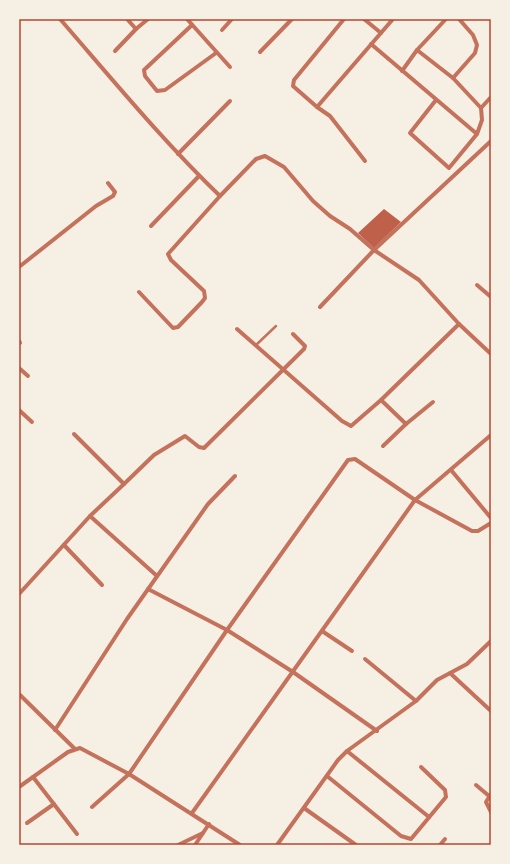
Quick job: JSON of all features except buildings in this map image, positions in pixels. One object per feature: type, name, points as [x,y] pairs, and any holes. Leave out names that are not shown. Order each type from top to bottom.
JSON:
[{"type":"street","points":[[60,19],[178,154],[220,196]]},
{"type":"street","points":[[127,19],[136,29]]},
{"type":"street","points":[[115,51],[148,19]]},
{"type":"street","points":[[187,19],[230,68]]},
{"type":"street","points":[[222,30],[232,19]]},
{"type":"street","points":[[260,52],[292,19]]},
{"type":"street","points":[[344,19],[293,83],[294,88],[330,116],[366,161]]},
{"type":"street","points":[[364,19],[381,33]]},
{"type":"street","points":[[317,107],[393,19]]},
{"type":"street","points":[[402,71],[417,50],[446,19]]},
{"type":"street","points":[[453,78],[475,53],[477,45],[473,35],[459,19]]},
{"type":"street","points":[[192,25],[144,70],[145,76],[157,91],[160,92],[165,90],[216,53]]},
{"type":"street","points":[[371,44],[475,135]]},
{"type":"street","points":[[417,50],[453,78],[481,108],[482,120],[475,135],[449,168],[411,136],[410,131],[436,100]]},
{"type":"street","points":[[481,108],[491,97]]},
{"type":"street","points":[[178,154],[230,101]]},
{"type":"street","points":[[320,307],[374,250],[491,141]]},
{"type":"street","points":[[139,292],[173,328],[178,327],[202,302],[205,298],[204,291],[171,260],[168,254],[256,158],[265,156],[284,167],[313,201],[374,250],[419,280],[459,324],[491,354]]},
{"type":"street","points":[[151,226],[199,176]]},
{"type":"street","points":[[19,267],[96,206],[112,196],[115,192],[108,183]]},
{"type":"street","points":[[477,285],[491,297]]},
{"type":"street","points":[[237,329],[349,426],[381,400],[459,324]]},
{"type":"street","points":[[19,594],[90,516],[154,455],[180,437],[185,436],[199,447],[204,448],[305,348],[293,334]]},
{"type":"street","points":[[19,368],[28,376]]},
{"type":"street","points":[[381,400],[406,424]]},
{"type":"street","points":[[383,446],[406,424],[433,402]]},
{"type":"street","points":[[19,410],[32,422]]},
{"type":"street","points":[[74,434],[124,484]]},
{"type":"street","points":[[192,813],[415,500],[491,435]]},
{"type":"street","points":[[92,807],[129,774],[227,630],[348,460],[355,459],[415,500],[476,532],[491,523]]},
{"type":"street","points":[[451,470],[491,518]]},
{"type":"street","points":[[55,730],[148,589],[208,504],[236,476]]},
{"type":"street","points":[[90,516],[157,576]]},
{"type":"street","points":[[64,545],[102,585]]},
{"type":"street","points":[[148,589],[227,630],[293,672],[377,731]]},
{"type":"street","points":[[322,631],[352,651]]},
{"type":"street","points":[[278,845],[347,751],[377,731],[416,701],[432,685],[467,664],[491,641]]},
{"type":"street","points":[[365,659],[416,701]]},
{"type":"street","points":[[450,673],[491,711]]},
{"type":"street","points":[[19,694],[75,749],[85,750],[129,774],[240,845]]},
{"type":"street","points":[[19,787],[75,749]]},
{"type":"street","points":[[347,751],[429,817]]},
{"type":"street","points":[[328,776],[405,838],[411,839],[446,797],[446,793],[441,786],[420,767]]},
{"type":"street","points":[[33,777],[77,834]]},
{"type":"street","points":[[476,785],[490,795],[486,802],[491,812]]},
{"type":"street","points":[[27,823],[54,804]]},
{"type":"street","points":[[304,808],[356,845]]},
{"type":"street","points":[[195,845],[209,824]]},
{"type":"street","points":[[178,845],[202,833]]},
{"type":"street","points":[[440,845],[444,839]]},
{"type":"lane","points":[[255,345],[276,326]]}]
